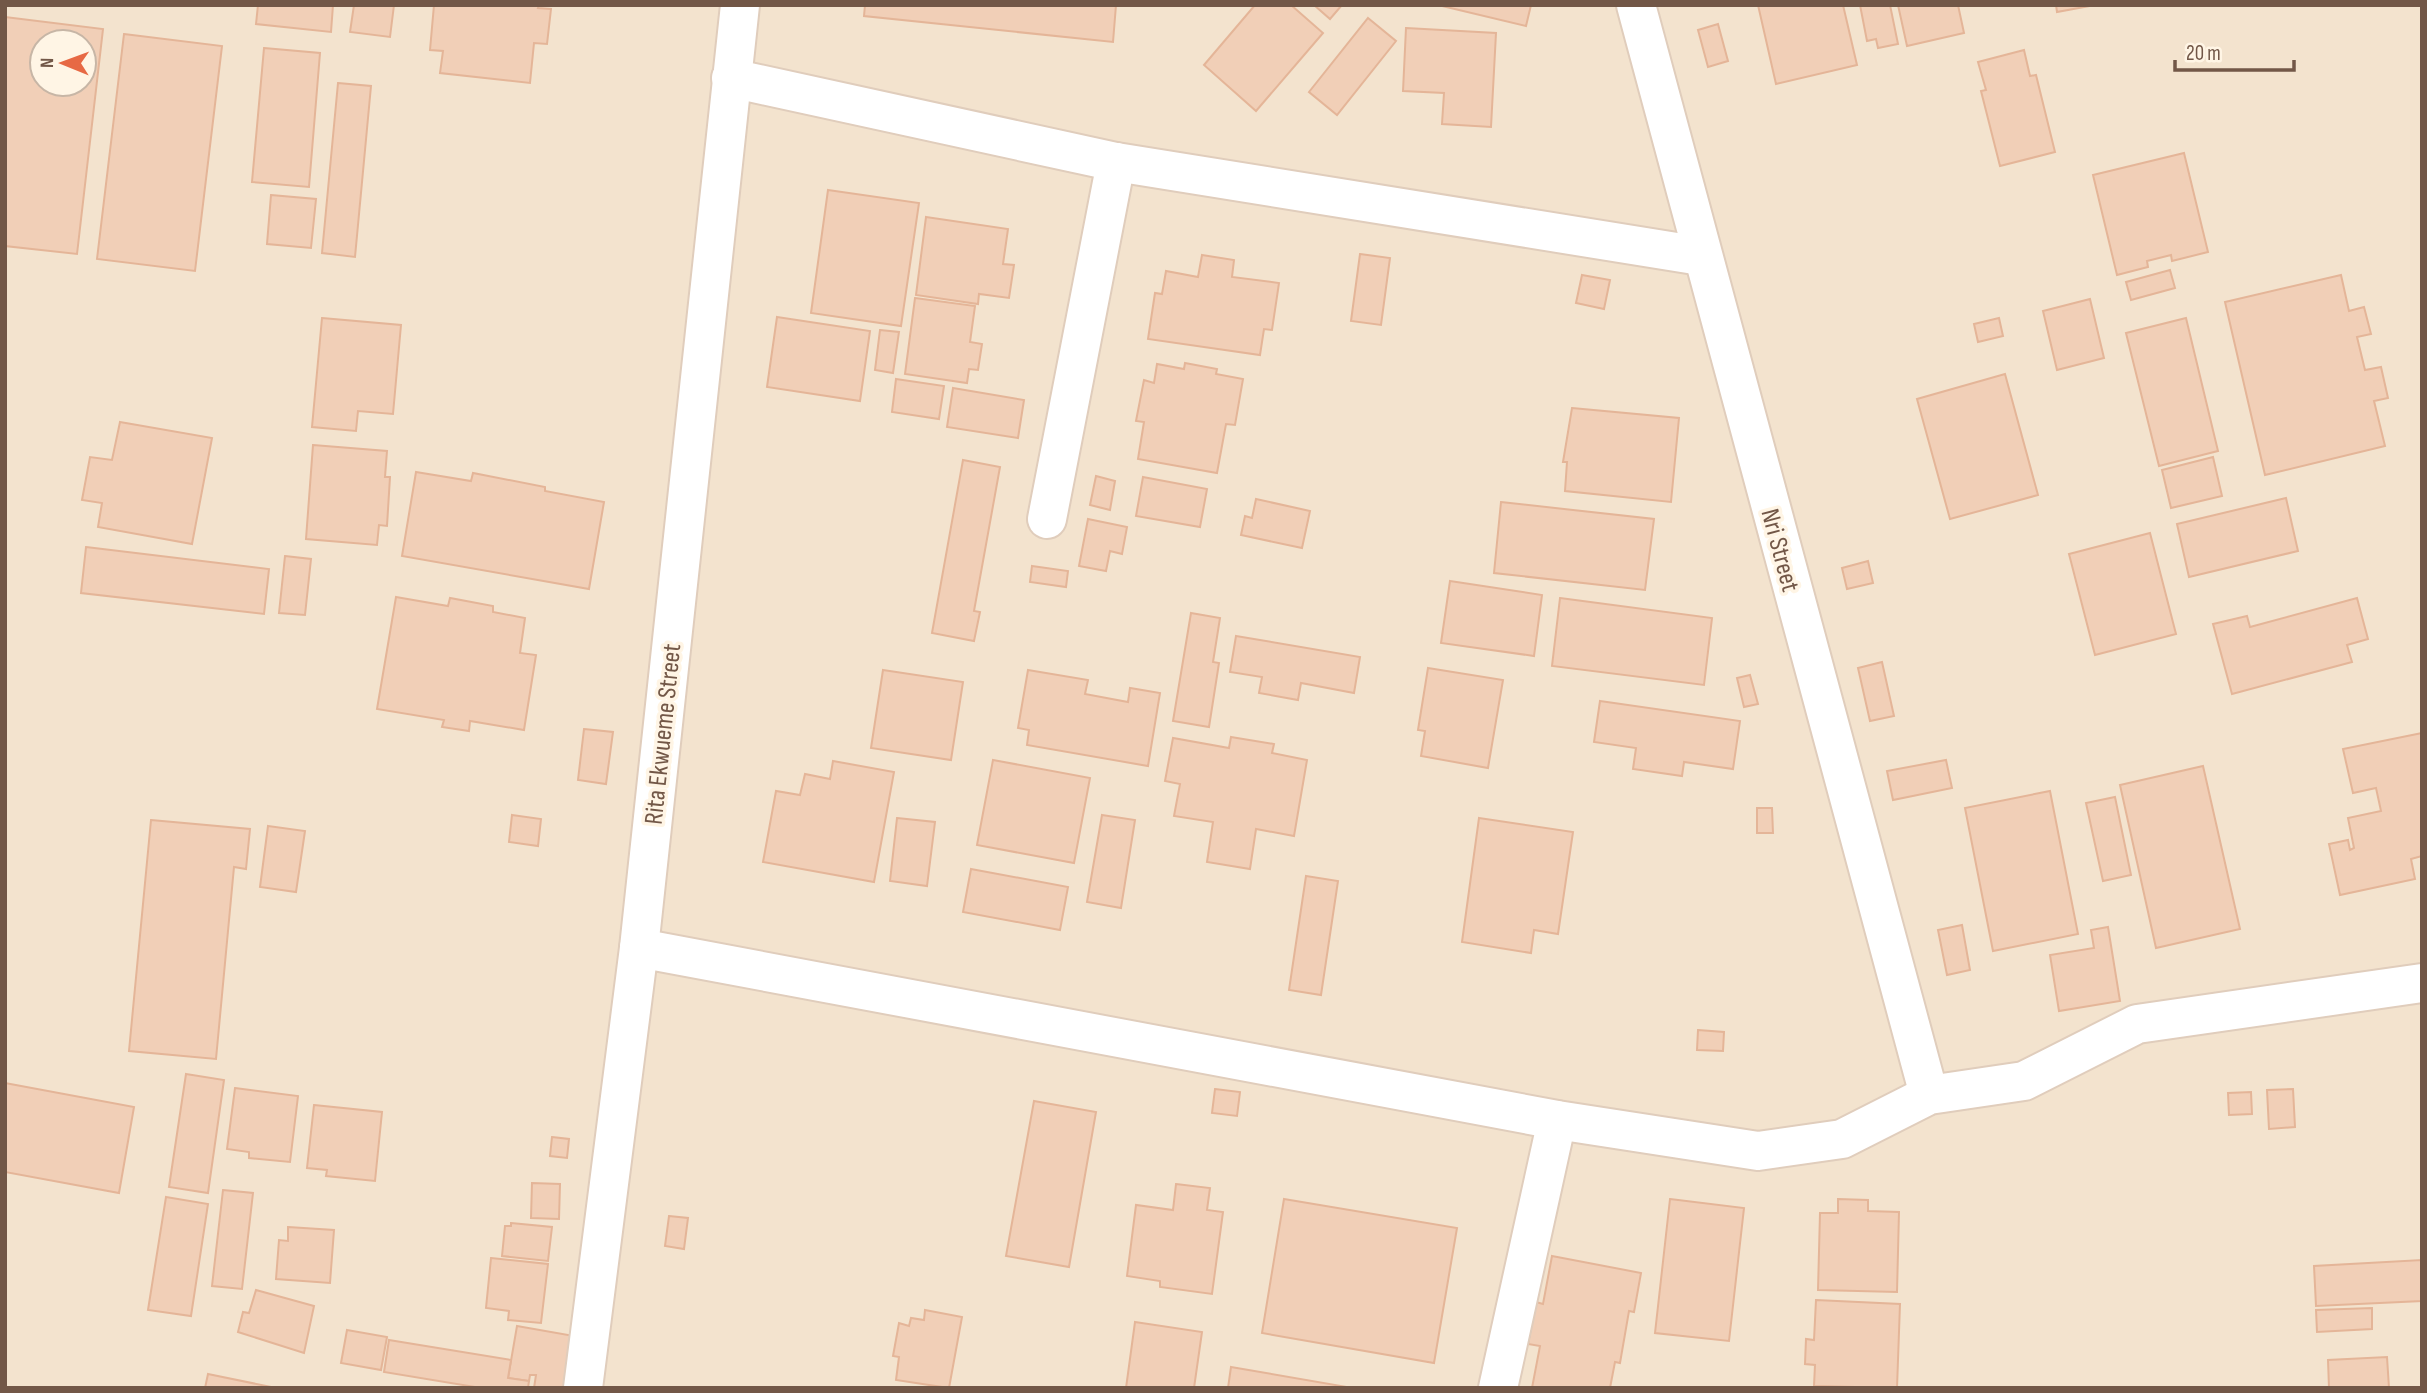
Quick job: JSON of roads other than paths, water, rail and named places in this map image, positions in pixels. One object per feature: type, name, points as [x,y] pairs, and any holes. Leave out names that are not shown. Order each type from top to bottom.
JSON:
[{"type":"street","name":"Rita Ekwueme Street","points":[[583,1388],[639,948],[740,5]]},
{"type":"street","name":"Nri Street","points":[[1636,5],[1701,256],[1928,1095]]},
{"type":"street","points":[[731,78],[1116,162],[1701,256]]},
{"type":"street","points":[[1047,519],[1116,162]]},
{"type":"street","points":[[639,948],[1557,1120],[1758,1151],[1842,1139],[1928,1095],[2024,1081],[2137,1024],[2422,983]]},
{"type":"street","points":[[1498,1388],[1557,1120]]}]
